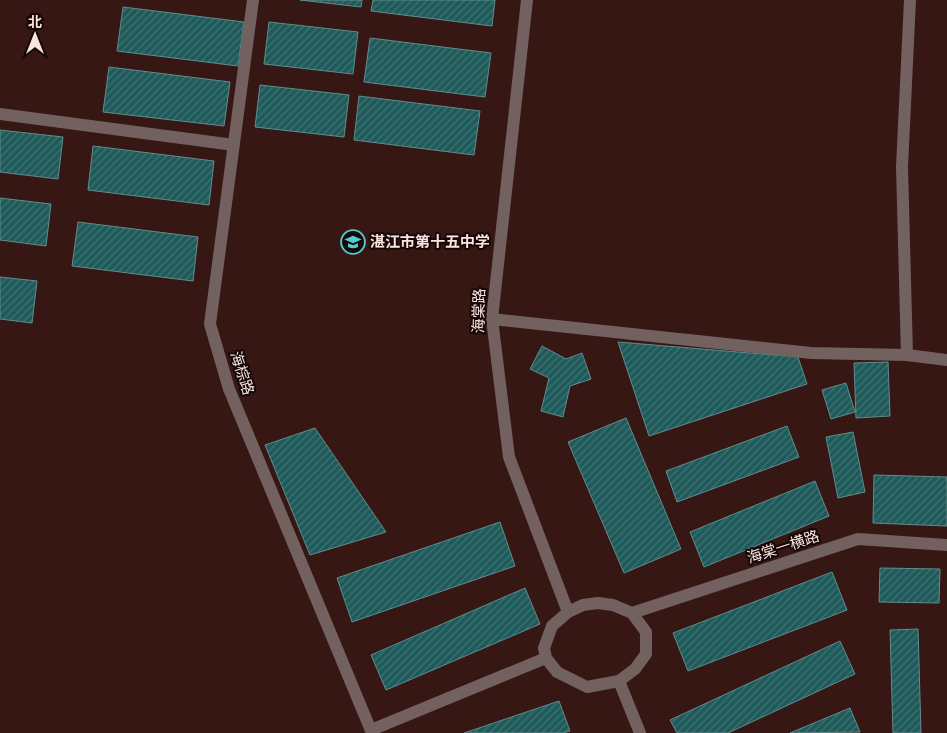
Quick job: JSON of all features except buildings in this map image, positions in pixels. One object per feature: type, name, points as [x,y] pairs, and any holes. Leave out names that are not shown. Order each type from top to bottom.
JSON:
[{"type":"street","name":"海棕路","points":[[253,0],[210,324],[229,389],[372,732]]},
{"type":"street","name":"海棠路","points":[[526,0],[492,319],[509,457],[568,612]]},
{"type":"street","points":[[907,355],[902,167],[910,0]]},
{"type":"street","points":[[0,114],[234,145]]},
{"type":"street","points":[[492,319],[811,353],[907,355],[947,360]]},
{"type":"street","name":"海棠一横路","points":[[632,613],[858,539],[947,545]]},
{"type":"street","points":[[598,603],[613,605],[632,613],[646,632],[646,654],[634,669],[619,681],[587,687],[556,672],[546,658],[544,648],[552,626],[568,612],[583,605],[598,603]]},
{"type":"street","points":[[372,732],[546,658]]},
{"type":"street","points":[[619,681],[640,733]]},
{"type":"place","name":"湛江市第十五中学","points":[[353,242]]}]
